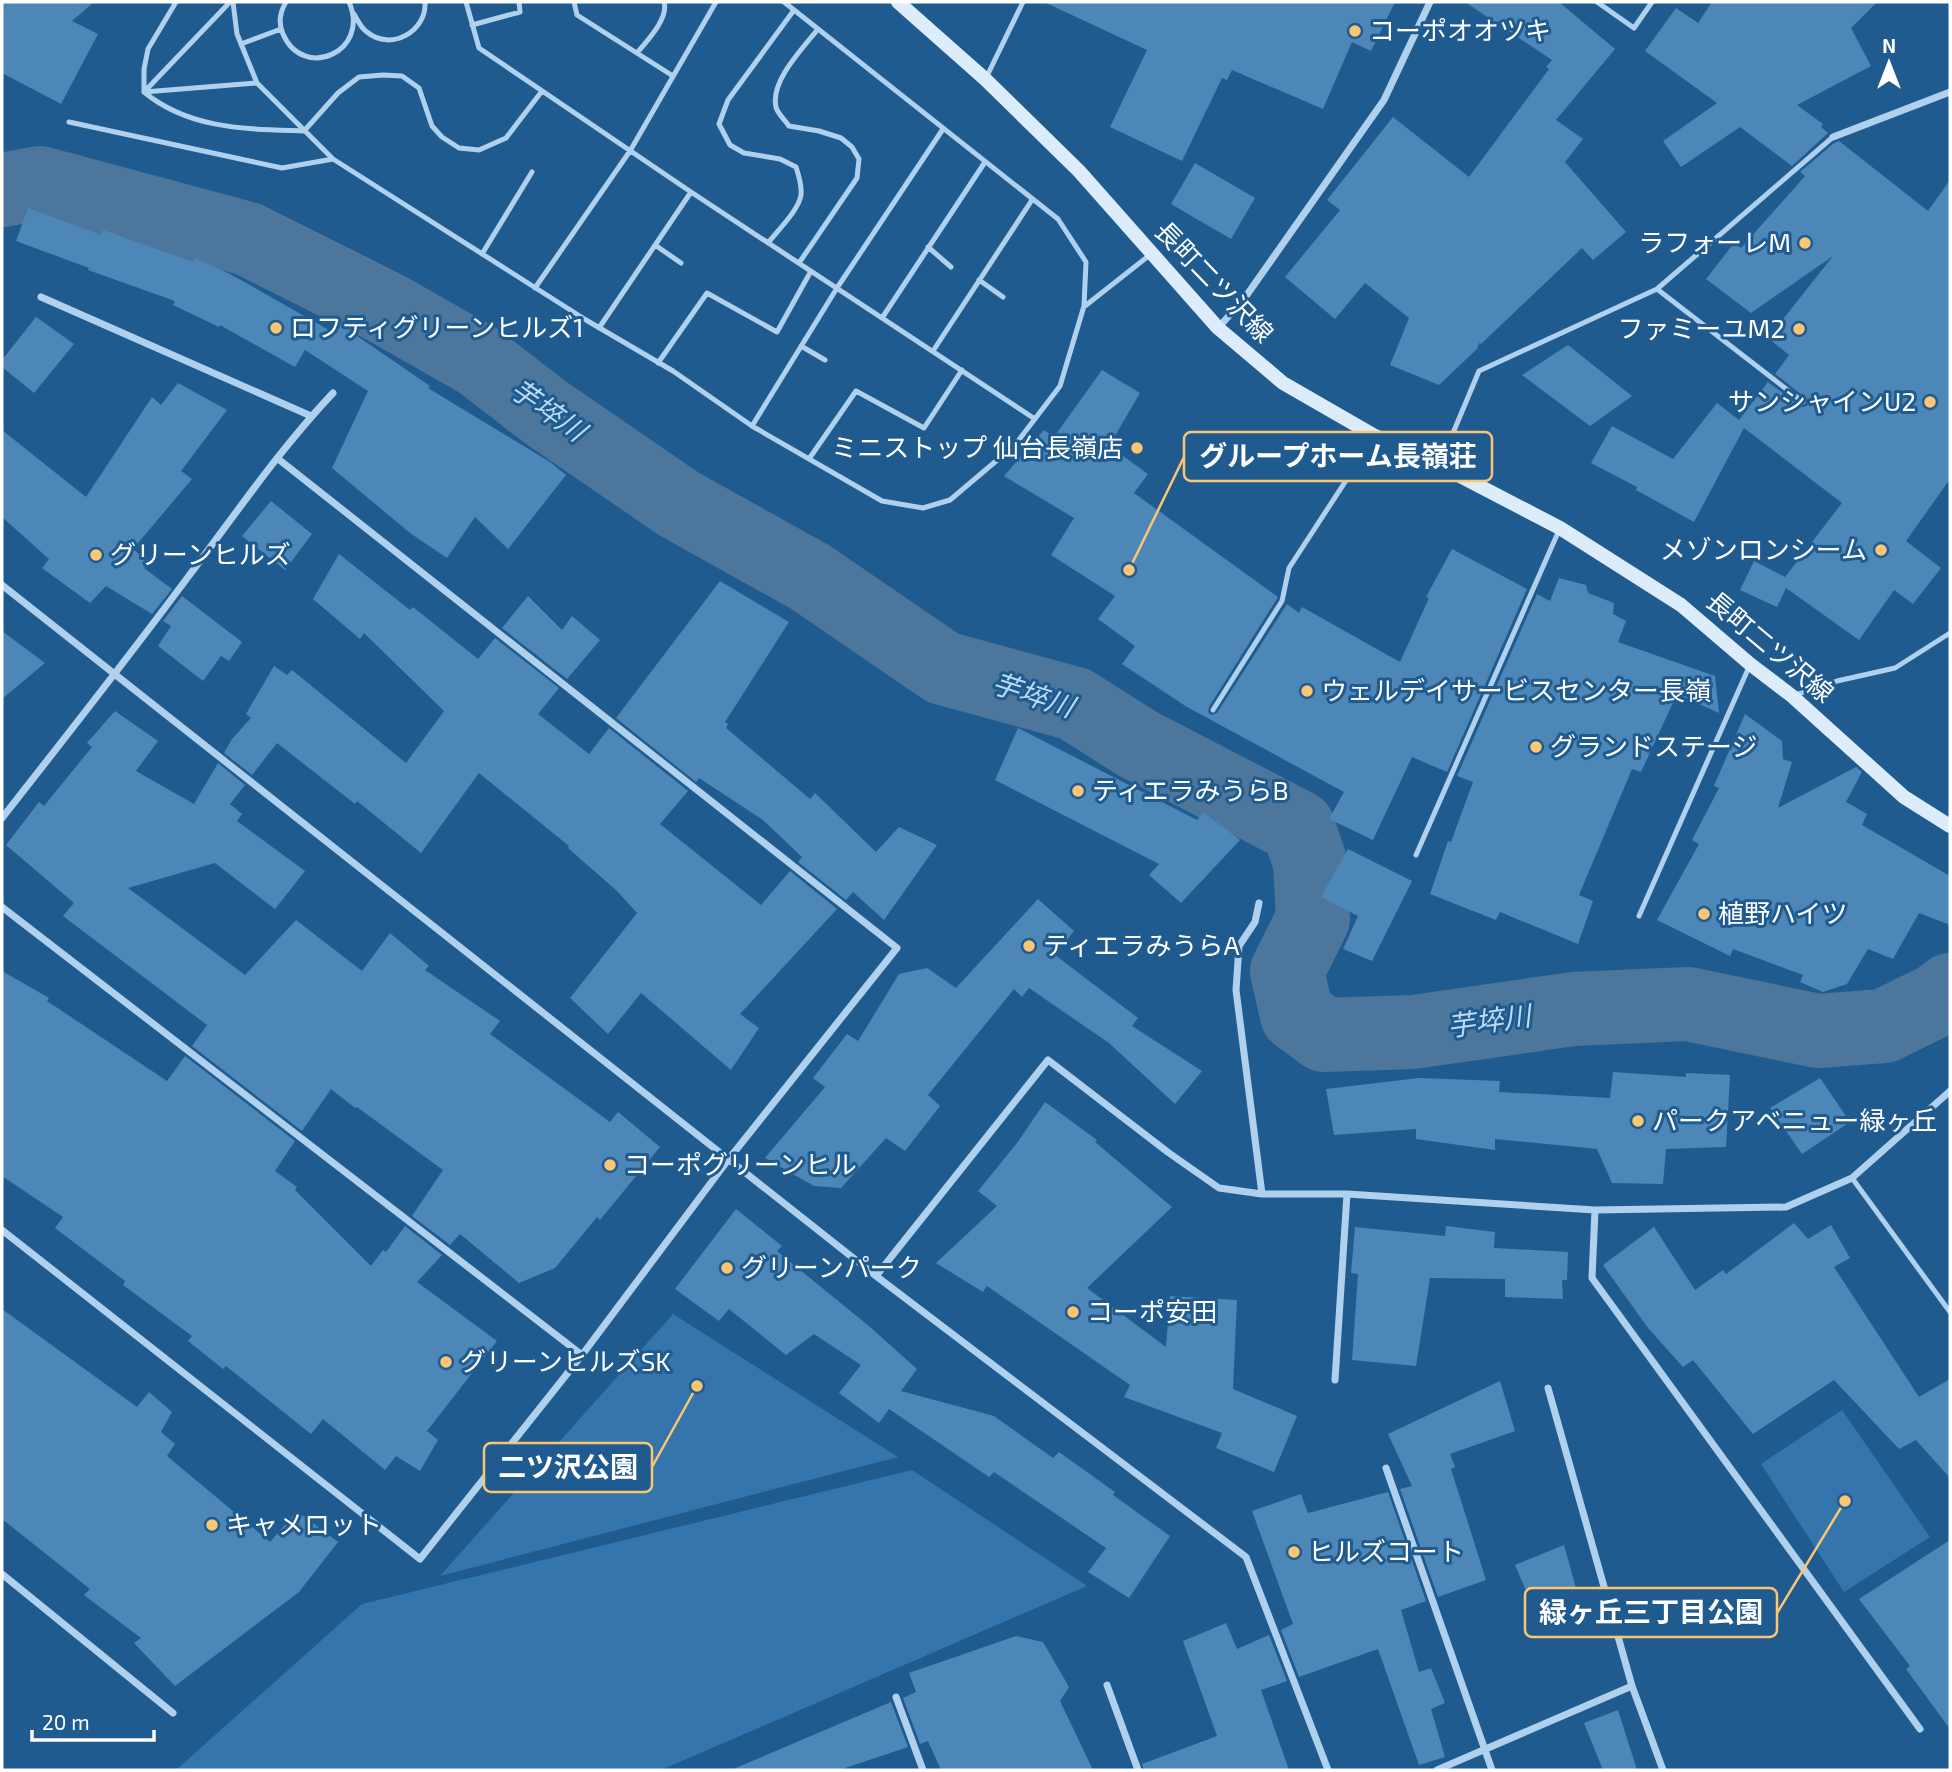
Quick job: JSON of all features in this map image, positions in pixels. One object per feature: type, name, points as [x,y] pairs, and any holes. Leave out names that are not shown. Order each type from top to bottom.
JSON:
[{"type":"street","name":"長町二ツ沢線","points":[[898,2],[985,79],[1079,171],[1218,328],[1283,383],[1375,436],[1439,465],[1560,528],[1681,605],[1792,696],[1904,797],[1950,826]]},
{"type":"street","points":[[1218,328],[1244,299],[1384,100],[1430,2]]},
{"type":"street","points":[[1833,137],[1950,92]]},
{"type":"street","points":[[41,297],[311,416]]},
{"type":"street","points":[[2,818],[115,674],[277,458],[333,393]]},
{"type":"street","points":[[2,1230],[420,1559],[582,1355],[728,1160],[897,948],[277,458]]},
{"type":"street","points":[[2,585],[876,1276],[1246,1556],[1328,1770]]},
{"type":"street","points":[[1259,903],[1255,922],[1239,946],[1236,990],[1262,1194]]},
{"type":"street","points":[[2,907],[582,1355]]},
{"type":"street","points":[[876,1276],[1048,1060],[1219,1188],[1262,1194],[1347,1194],[1595,1210],[1786,1207],[1852,1178],[1950,1091]]},
{"type":"street","points":[[1335,1380],[1347,1194]]},
{"type":"street","points":[[1595,1210],[1592,1278],[1920,1729]]},
{"type":"street","points":[[1548,1388],[1632,1686],[1663,1770]]},
{"type":"street","points":[[1386,1468],[1492,1770]]},
{"type":"street","points":[[2,1574],[173,1713]]},
{"type":"street","points":[[1107,1685],[1138,1770]]},
{"type":"street","points":[[1437,1770],[1632,1686]]},
{"type":"street","points":[[896,1697],[923,1770]]},
{"type":"lane","points":[[144,92],[144,69],[148,49],[176,2]]},
{"type":"lane","points":[[144,92],[232,2]]},
{"type":"lane","points":[[232,2],[237,34],[257,83],[333,159],[598,328],[673,371],[752,426],[882,501],[923,508],[950,499],[1014,445],[1060,386],[1084,306],[1086,262],[1058,219],[784,2]]},
{"type":"lane","points":[[286,2],[280,16],[286,41],[295,51],[319,58],[332,55],[350,38],[354,25],[351,2]]},
{"type":"lane","points":[[353,12],[368,34],[379,39],[392,40],[415,30],[422,20],[425,2]]},
{"type":"lane","points":[[466,2],[479,48],[691,192],[1035,419]]},
{"type":"lane","points":[[472,25],[520,12],[519,2]]},
{"type":"lane","points":[[574,2],[578,15],[673,76]]},
{"type":"lane","points":[[637,53],[657,28],[666,8],[664,2]]},
{"type":"lane","points":[[535,288],[630,151],[716,2]]},
{"type":"lane","points":[[985,79],[1023,2]]},
{"type":"lane","points":[[1597,2],[1634,28],[1651,2]]},
{"type":"lane","points":[[768,243],[801,199],[801,185],[796,167],[780,159],[744,153],[730,145],[719,124],[728,100],[794,10]]},
{"type":"lane","points":[[241,44],[281,29]]},
{"type":"lane","points":[[799,263],[857,178],[859,159],[852,147],[841,138],[789,126],[776,109],[776,90],[782,78],[818,29]]},
{"type":"lane","points":[[304,131],[338,93],[359,77],[402,76],[419,88],[432,127],[442,137],[459,148],[479,150],[506,138],[542,91]]},
{"type":"lane","points":[[144,92],[257,83]]},
{"type":"lane","points":[[144,92],[173,111],[204,121],[239,128],[304,131]]},
{"type":"lane","points":[[69,122],[282,168],[333,159]]},
{"type":"lane","points":[[752,426],[837,288],[943,129]]},
{"type":"lane","points":[[1439,465],[1479,371],[1657,289],[1833,137]]},
{"type":"lane","points":[[882,318],[985,162]]},
{"type":"lane","points":[[482,254],[532,172]]},
{"type":"lane","points":[[598,328],[691,192]]},
{"type":"lane","points":[[933,351],[1032,200]]},
{"type":"lane","points":[[655,245],[681,263]]},
{"type":"lane","points":[[928,247],[951,267]]},
{"type":"lane","points":[[1084,306],[1151,254]]},
{"type":"lane","points":[[658,363],[707,293],[777,332],[811,271]]},
{"type":"lane","points":[[979,280],[1003,297]]},
{"type":"lane","points":[[1657,289],[1803,402]]},
{"type":"lane","points":[[801,346],[825,360]]},
{"type":"lane","points":[[809,458],[856,391],[924,428],[962,370]]},
{"type":"lane","points":[[1213,710],[1282,601],[1289,568],[1375,436]]},
{"type":"lane","points":[[1416,855],[1560,528]]},
{"type":"lane","points":[[1792,696],[1838,681],[1895,668],[1950,633]]},
{"type":"lane","points":[[1639,916],[1750,664]]},
{"type":"lane","points":[[1852,1178],[1950,1312]]},
{"type":"shaded area","points":[[673,1314],[898,1457],[440,1576]]},
{"type":"shaded area","points":[[1842,1410],[1930,1537],[1844,1592],[1761,1464]]},
{"type":"shaded area","points":[[912,1470],[1087,1586],[661,1770],[176,1770],[362,1604]]},
{"type":"building","points":[[2,2],[94,2],[72,21],[98,34],[61,104],[2,73]]},
{"type":"building","points":[[1044,2],[1395,2],[1371,51],[1352,42],[1323,109],[1232,70],[1227,80],[1222,78],[1182,161],[1110,127],[1147,50]]},
{"type":"building","points":[[1465,2],[1559,2],[1615,49],[1556,120],[1583,139],[1565,162],[1626,232],[1593,260],[1582,248],[1479,343],[1477,349],[1439,385],[1390,365],[1409,318],[1365,283],[1335,319],[1285,277],[1340,210],[1327,200],[1393,117],[1469,177],[1549,69],[1546,67],[1552,60]]},
{"type":"building","points":[[1712,2],[1877,2],[1851,28],[1871,66],[1797,105],[1823,124],[1821,127],[1828,133],[1792,166],[1740,127],[1681,167],[1663,141],[1717,103],[1645,51],[1676,8],[1698,23]]},
{"type":"building","points":[[1839,141],[1928,211],[1950,180],[1950,479],[1906,541],[1941,568],[1913,604],[1894,590],[1859,640],[1786,588],[1777,607],[1740,590],[1754,561],[1785,577],[1842,503],[1744,428],[1694,522],[1591,463],[1612,426],[1673,459],[1717,403],[1739,420],[1768,382],[1800,406],[1808,405],[1806,398],[1775,374],[1789,355],[1768,338],[1833,256],[1751,313],[1706,279],[1734,243],[1741,248],[1805,176],[1800,172]]},
{"type":"building","points":[[1195,163],[1255,198],[1231,239],[1171,204]]},
{"type":"building","points":[[28,208],[101,235],[103,230],[193,262],[195,258],[232,275],[336,334],[341,325],[430,386],[428,388],[550,462],[566,475],[508,549],[475,517],[447,558],[410,533],[332,468],[368,391],[305,350],[295,367],[220,325],[219,327],[173,305],[175,301],[16,241]]},
{"type":"building","points":[[36,317],[74,344],[34,393],[2,367],[2,360]]},
{"type":"building","points":[[1568,345],[1632,396],[1590,426],[1522,375]]},
{"type":"building","points":[[1102,370],[1140,393],[1109,446],[1148,474],[1134,493],[1278,597],[1209,707],[1208,712],[1211,715],[1217,713],[1287,604],[1299,613],[1302,607],[1400,662],[1429,598],[1426,597],[1452,549],[1527,589],[1447,772],[1412,757],[1373,840],[1329,819],[1344,792],[1187,707],[1122,664],[1135,646],[1098,619],[1115,596],[1051,555],[1074,518],[1004,476],[1044,430],[1054,437]]},
{"type":"building","points":[[178,383],[227,410],[181,471],[192,479],[133,549],[149,562],[144,568],[172,589],[152,614],[106,586],[90,603],[42,568],[49,559],[2,517],[2,430],[86,497],[152,397],[161,405]]},
{"type":"building","points":[[271,501],[312,534],[285,570],[242,536]]},
{"type":"building","points":[[339,554],[410,610],[413,607],[478,659],[495,638],[559,688],[538,714],[589,754],[609,728],[688,791],[660,824],[761,905],[790,871],[837,909],[740,1014],[759,1028],[731,1070],[641,993],[608,1034],[570,998],[637,913],[617,891],[568,848],[569,846],[479,773],[421,853],[357,801],[355,804],[277,743],[252,775],[224,753],[232,739],[251,718],[246,714],[274,666],[287,675],[292,670],[406,763],[444,711],[364,633],[360,639],[313,599]]},
{"type":"building","points":[[1559,578],[1586,585],[1588,593],[1614,603],[1613,614],[1626,621],[1618,642],[1715,676],[1719,713],[1677,694],[1641,772],[1632,769],[1579,895],[1593,901],[1578,944],[1500,912],[1496,920],[1430,894],[1448,841],[1451,842],[1473,782],[1457,776],[1537,594],[1550,601]]},
{"type":"building","points":[[720,581],[789,622],[725,722],[728,724],[726,728],[810,799],[815,793],[876,852],[899,827],[937,845],[884,920],[853,892],[846,900],[798,862],[802,857],[763,820],[699,778],[696,782],[616,718]]},
{"type":"building","points":[[182,596],[242,642],[229,661],[221,656],[203,681],[158,646],[171,626],[163,621]]},
{"type":"building","points":[[528,596],[562,630],[572,616],[600,640],[567,679],[502,628]]},
{"type":"building","points":[[2,631],[45,663],[2,699]]},
{"type":"building","points":[[115,711],[158,741],[136,771],[194,804],[218,763],[245,785],[230,804],[242,814],[237,821],[305,871],[275,909],[215,863],[128,888],[245,975],[296,920],[362,971],[390,933],[429,966],[425,970],[500,1021],[490,1034],[610,1122],[618,1112],[660,1147],[600,1220],[597,1217],[555,1268],[519,1283],[460,1234],[450,1245],[412,1216],[443,1170],[331,1089],[302,1131],[192,1046],[207,1025],[63,916],[74,903],[6,845],[39,802],[44,806],[92,747],[87,743]]},
{"type":"building","points":[[1745,714],[1782,741],[1783,759],[1792,762],[1778,808],[1856,767],[1862,772],[1846,802],[1867,814],[1862,825],[1950,876],[1950,925],[1919,913],[1893,959],[1868,949],[1847,984],[1823,992],[1800,982],[1803,975],[1733,949],[1730,956],[1657,920],[1699,844],[1692,840],[1719,788],[1714,786]]},
{"type":"building","name":"ティエラみうらB","points":[[1018,728],[1197,820],[1203,812],[1240,840],[1181,903],[1149,875],[1159,864],[995,780]]},
{"type":"building","points":[[1348,849],[1412,881],[1372,961],[1343,949],[1358,916],[1321,897]]},
{"type":"building","points":[[1038,899],[1074,931],[1055,955],[1138,1018],[1132,1026],[1202,1071],[1175,1104],[1109,1043],[1029,988],[1022,997],[1014,989],[928,1095],[940,1106],[905,1151],[886,1138],[841,1188],[814,1186],[765,1158],[825,1087],[813,1078],[847,1034],[858,1041],[899,974],[927,968],[956,988]]},
{"type":"building","points":[[2,971],[49,998],[47,1001],[167,1081],[185,1056],[295,1141],[275,1171],[297,1187],[295,1190],[371,1266],[383,1250],[386,1252],[405,1226],[442,1255],[417,1282],[497,1341],[427,1431],[438,1440],[420,1471],[396,1456],[385,1470],[323,1419],[311,1434],[226,1366],[223,1369],[188,1341],[192,1336],[123,1285],[125,1281],[55,1228],[63,1217],[2,1176]]},
{"type":"building","points":[[1613,1072],[1686,1077],[1686,1073],[1730,1075],[1726,1147],[1666,1149],[1663,1184],[1612,1183],[1597,1149],[1495,1139],[1495,1150],[1416,1139],[1416,1129],[1334,1135],[1326,1089],[1419,1078],[1500,1081],[1499,1092],[1610,1098]]},
{"type":"building","points":[[1820,1078],[1850,1122],[1802,1154],[1770,1108]]},
{"type":"building","points":[[1045,1102],[1097,1140],[1095,1142],[1172,1207],[1087,1288],[1166,1347],[1170,1296],[1237,1300],[1233,1389],[1297,1416],[1274,1472],[1216,1448],[1222,1433],[1124,1397],[1130,1385],[987,1286],[983,1292],[936,1263],[997,1206],[978,1191],[1017,1143]]},
{"type":"building","points":[[736,1209],[782,1246],[777,1251],[917,1369],[901,1391],[994,1416],[1053,1458],[1059,1452],[1170,1536],[1129,1598],[1088,1572],[1106,1548],[994,1472],[989,1477],[889,1409],[879,1423],[839,1393],[861,1365],[814,1334],[786,1355],[729,1309],[719,1321],[675,1289]]},
{"type":"building","points":[[1794,1223],[1808,1239],[1831,1225],[1850,1258],[1834,1267],[1919,1397],[1950,1379],[1950,1478],[1916,1440],[1899,1449],[1834,1380],[1753,1434],[1693,1360],[1683,1367],[1648,1328],[1603,1265],[1654,1227],[1695,1290],[1723,1270],[1726,1274]]},
{"type":"building","points":[[1446,1226],[1495,1232],[1494,1248],[1568,1252],[1567,1280],[1562,1280],[1563,1299],[1505,1297],[1505,1279],[1430,1278],[1416,1366],[1352,1360],[1358,1274],[1351,1273],[1355,1227],[1445,1236]]},
{"type":"building","points":[[2,1309],[137,1407],[149,1392],[172,1412],[161,1432],[175,1444],[167,1456],[270,1542],[297,1511],[338,1542],[299,1592],[175,1686],[134,1643],[141,1638],[84,1595],[90,1589],[2,1519]]},
{"type":"building","points":[[1500,1381],[1515,1431],[1450,1454],[1455,1467],[1451,1469],[1486,1580],[1438,1597],[1400,1489],[1412,1486],[1388,1434]]},
{"type":"building","points":[[1388,1492],[1426,1601],[1401,1610],[1419,1672],[1431,1668],[1445,1703],[1431,1709],[1445,1757],[1419,1765],[1378,1649],[1299,1677],[1281,1630],[1293,1624],[1252,1511],[1301,1494],[1308,1513]]},
{"type":"building","points":[[1950,1540],[1950,1729],[1906,1669],[1910,1666],[1859,1599]]},
{"type":"building","points":[[1564,1545],[1584,1617],[1544,1632],[1515,1565]]},
{"type":"building","points":[[1226,1623],[1237,1649],[1269,1635],[1287,1681],[1261,1690],[1289,1770],[1144,1770],[1142,1764],[1217,1736],[1183,1641]]},
{"type":"building","points":[[1016,1636],[1043,1642],[1069,1687],[1060,1701],[1093,1770],[941,1770],[928,1741],[920,1744],[903,1698],[916,1692],[909,1673]]},
{"type":"building","points":[[891,1702],[908,1747],[839,1770],[731,1770]]},
{"type":"building","points":[[1618,1710],[1637,1770],[1603,1770],[1584,1723]]},
{"type":"waterway","name":"芋埣川","points":[[2,190],[40,183],[248,239],[386,308],[479,361],[545,412],[679,504],[810,577],[943,668],[1075,704],[1138,744],[1298,827],[1310,862],[1313,919],[1287,971],[1297,1015],[1324,1035],[1413,1032],[1573,1009],[1688,1004],[1818,1031],[1884,1026],[1937,1000],[1950,990]]},
{"type":"place","name":"コーポオオツキ","points":[[1355,31]]},
{"type":"place","name":"ラフォーレM","points":[[1805,243]]},
{"type":"place","name":"ロフティグリーンヒルズ1","points":[[276,328]]},
{"type":"place","name":"ファミーユM2","points":[[1799,329]]},
{"type":"place","name":"サンシャインU2","points":[[1930,402]]},
{"type":"place","name":"ミニストップ 仙台長嶺店","points":[[1137,448]]},
{"type":"place","name":"メゾンロンシーム","points":[[1881,550]]},
{"type":"place","name":"グリーンヒルズ","points":[[96,555]]},
{"type":"place","name":"グループホーム長嶺荘","points":[[1129,570]]},
{"type":"place","name":"ウェルデイサービスセンター長嶺","points":[[1307,691]]},
{"type":"place","name":"グランドステージ","points":[[1536,747]]},
{"type":"place","name":"ティエラみうらB","points":[[1078,791]]},
{"type":"place","name":"植野ハイツ","points":[[1704,914]]},
{"type":"place","name":"ティエラみうらA","points":[[1029,946]]},
{"type":"place","name":"パークアベニュー緑ヶ丘","points":[[1638,1121]]},
{"type":"place","name":"コーポグリーンヒル","points":[[610,1165]]},
{"type":"place","name":"グリーンパーク","points":[[727,1268]]},
{"type":"place","name":"コーポ安田","points":[[1073,1312]]},
{"type":"place","name":"グリーンヒルズSK","points":[[446,1362]]},
{"type":"place","name":"二ツ沢公園","points":[[697,1386]]},
{"type":"place","name":"緑ヶ丘三丁目公園","points":[[1845,1501]]},
{"type":"place","name":"キャメロット","points":[[212,1525]]},
{"type":"place","name":"ヒルズコート","points":[[1294,1552]]}]
